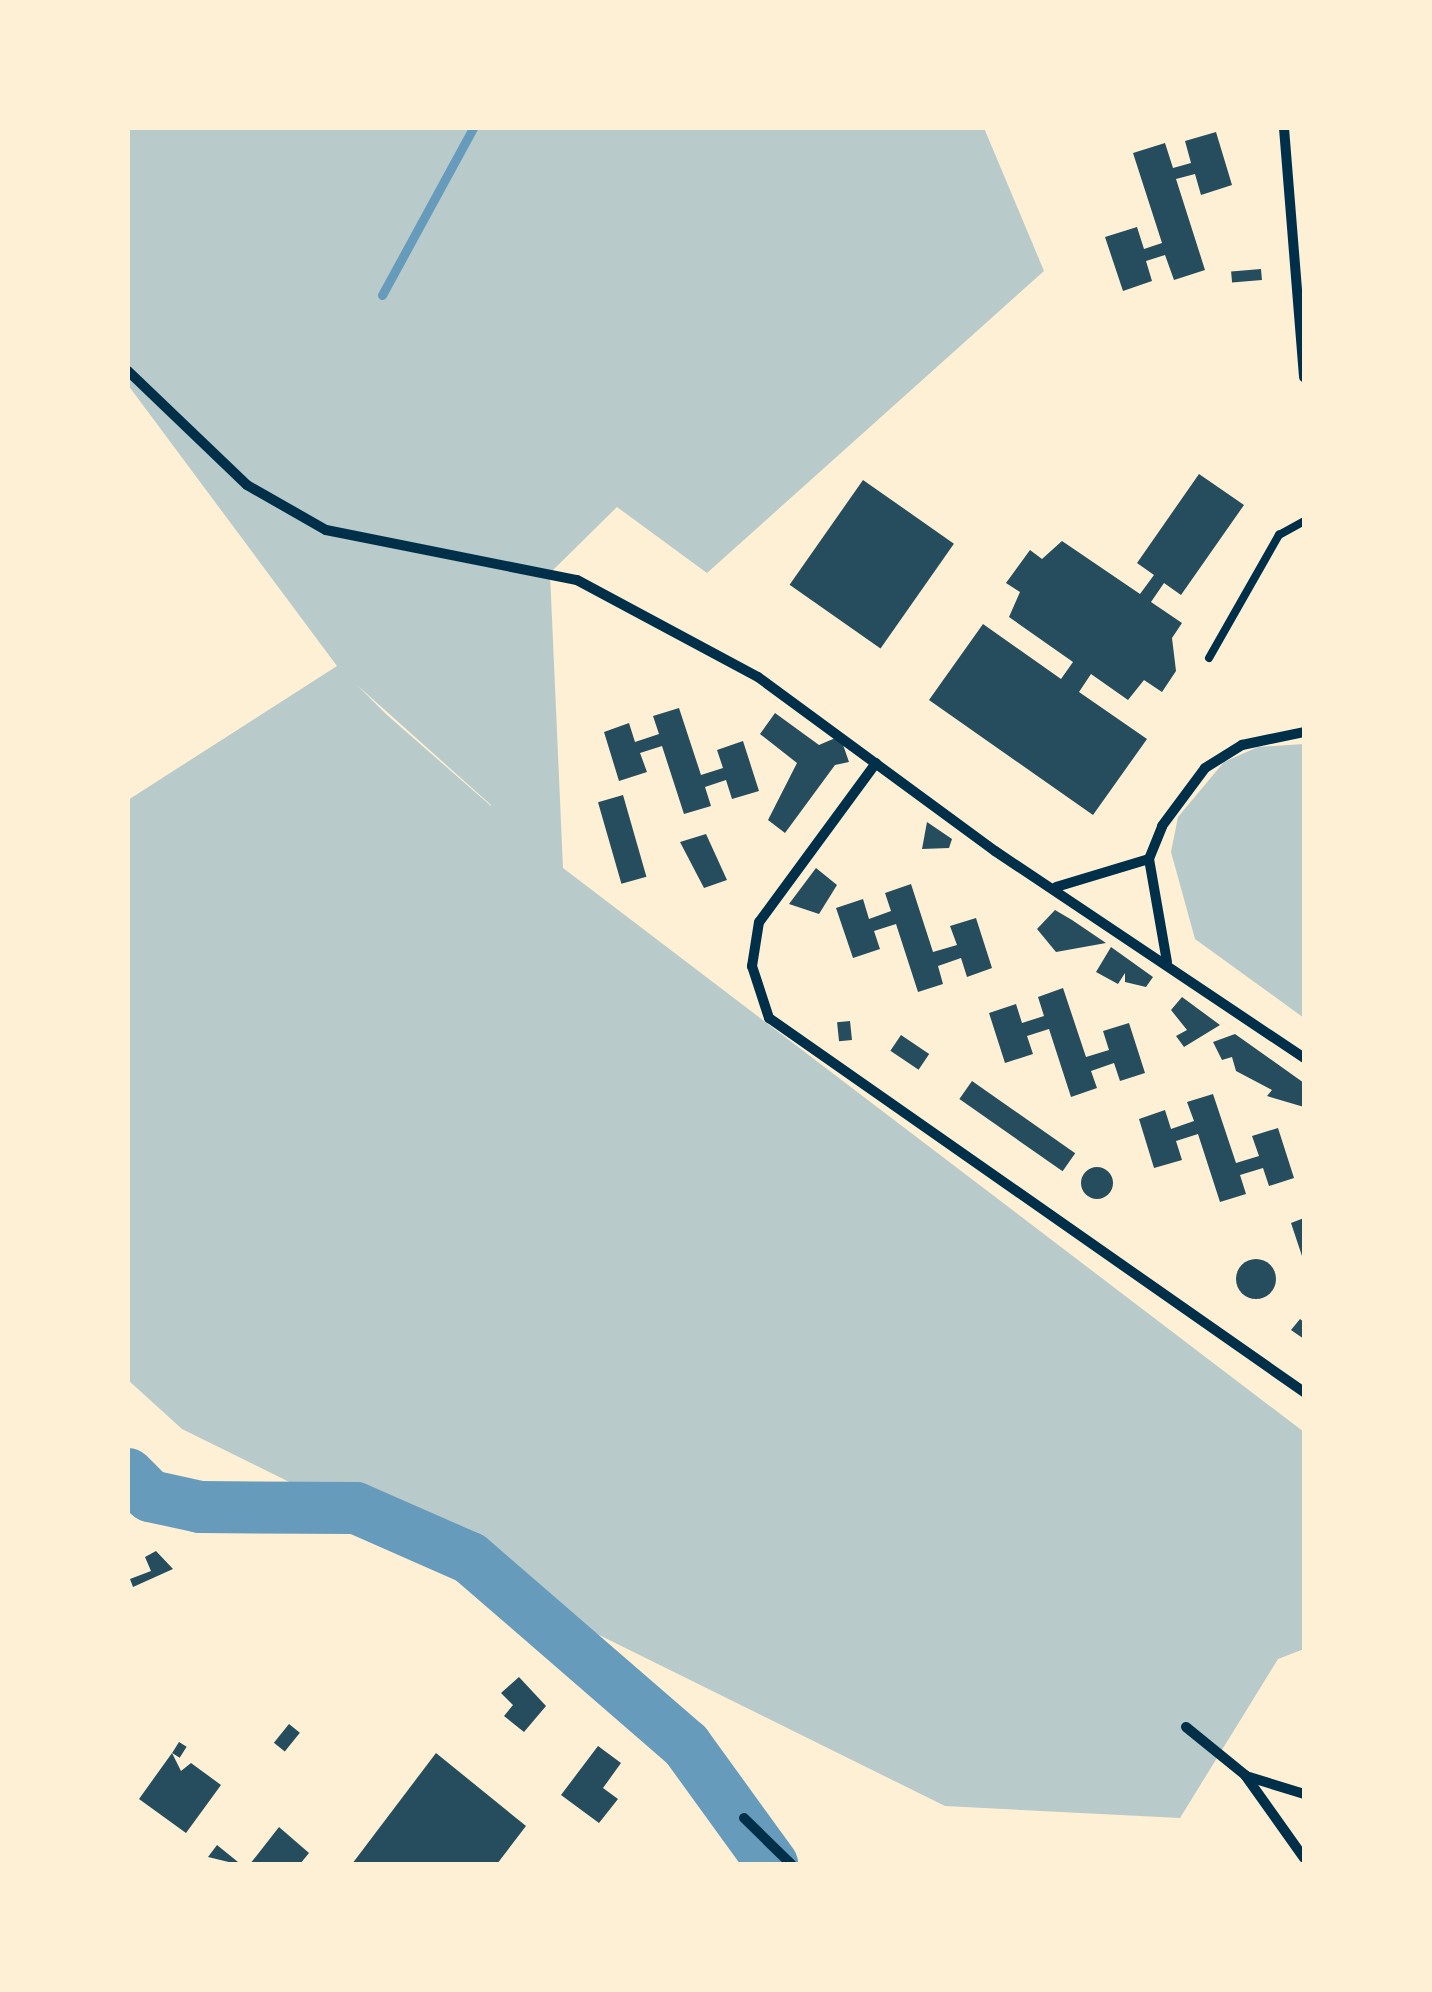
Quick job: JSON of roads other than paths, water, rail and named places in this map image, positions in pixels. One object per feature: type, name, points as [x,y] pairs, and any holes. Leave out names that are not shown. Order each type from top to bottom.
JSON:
[{"type":"street","points":[[1284,128],[1301,282],[1304,377]]},
{"type":"street","points":[[128,371],[282,507],[372,544],[576,580],[773,686],[876,763],[1304,1058]]},
{"type":"street","points":[[1167,962],[1148,860],[1204,768],[1242,745],[1304,732]]},
{"type":"street","points":[[876,763],[759,922],[752,966],[769,1018],[1304,1392]]},
{"type":"street","points":[[1056,887],[1148,860]]},
{"type":"street","points":[[1186,1727],[1245,1775],[1304,1858]]},
{"type":"street","points":[[1245,1775],[1304,1794]]},
{"type":"street","points":[[744,1818],[791,1864]]},
{"type":"lane","points":[[1209,658],[1279,536],[1304,522]]},
{"type":"waterway","points":[[382,295],[473,128]]},
{"type":"waterway","points":[[128,1474],[150,1496],[200,1507],[356,1508],[470,1558],[686,1745],[772,1864]]}]
